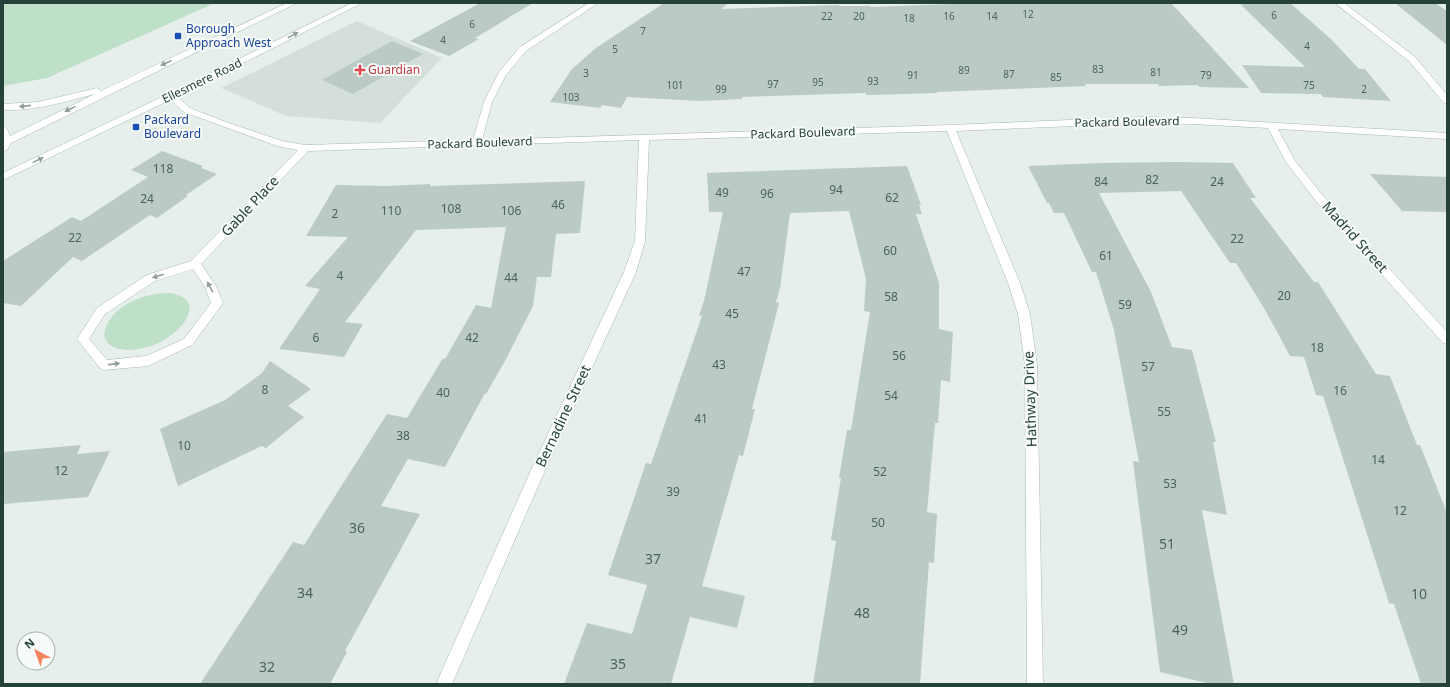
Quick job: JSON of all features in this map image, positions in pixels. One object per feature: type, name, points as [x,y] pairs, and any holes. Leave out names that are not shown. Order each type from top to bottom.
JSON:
[{"type":"street","points":[[3,129],[4,144],[118,86],[293,3]]},
{"type":"street","name":"Ellesmere Road","points":[[3,177],[171,96],[358,3]]},
{"type":"street","points":[[477,142],[488,102],[502,74],[514,59],[523,49],[594,3]]},
{"type":"street","points":[[1339,3],[1412,60],[1447,100]]},
{"type":"street","points":[[3,106],[12,108],[36,105],[118,86]]},
{"type":"street","name":"Packard Boulevard","points":[[171,96],[187,110],[220,123],[280,144],[305,148],[950,128],[1142,120],[1194,121],[1272,127],[1447,136]]},
{"type":"street","name":"Madrid Street","points":[[1272,127],[1291,162],[1316,194],[1447,340]]},
{"type":"street","name":"Hathway Drive","points":[[950,128],[1014,283],[1024,314],[1031,365],[1035,684]]},
{"type":"street","name":"Bernadine Street","points":[[444,684],[539,468],[630,272],[640,241],[644,138]]},
{"type":"street","name":"Gable Place","points":[[195,264],[210,286],[217,303],[188,342],[148,361],[104,365],[83,339],[101,310],[151,278],[195,264],[305,148]]},
{"type":"shaded area","points":[[357,21],[442,58],[380,123],[286,116],[221,88]]},
{"type":"green space","points":[[3,3],[215,3],[47,78],[3,86]]},
{"type":"green space","points":[[160,293],[169,293],[187,300],[189,306],[189,313],[186,320],[174,333],[163,341],[148,347],[137,349],[119,349],[111,346],[107,342],[104,336],[105,329],[112,317],[125,305],[142,297]]},
{"type":"building","points":[[480,3],[533,3],[475,38],[479,39],[449,56],[410,41]]},
{"type":"building","points":[[664,3],[729,3],[721,9],[839,5],[870,7],[980,3],[1171,3],[1249,88],[1199,87],[1198,85],[1159,86],[1158,84],[1085,84],[1086,86],[937,93],[866,95],[866,93],[742,97],[742,99],[700,101],[627,97],[621,108],[602,105],[600,108],[550,102],[572,69],[596,48]]},
{"type":"building","points":[[1239,3],[1290,3],[1332,40],[1359,69],[1365,69],[1391,101],[1323,97],[1321,94],[1261,93],[1242,65],[1305,67]]},
{"type":"building","points":[[1395,3],[1435,3],[1447,11],[1447,45]]},
{"type":"building","points":[[392,41],[423,54],[353,94],[322,80]]},
{"type":"building","points":[[162,151],[203,166],[201,168],[217,174],[186,195],[188,196],[157,218],[150,215],[82,261],[73,257],[21,306],[3,303],[3,261],[72,217],[81,221],[148,177],[131,170]]},
{"type":"building","points":[[1177,162],[1233,163],[1256,198],[1250,198],[1314,282],[1318,282],[1376,374],[1390,376],[1417,445],[1420,445],[1447,513],[1447,684],[1421,684],[1394,604],[1389,603],[1323,396],[1316,395],[1304,357],[1290,356],[1264,308],[1236,263],[1230,263],[1181,191],[1099,193],[1151,292],[1172,347],[1192,350],[1216,442],[1213,442],[1227,515],[1202,510],[1234,684],[1211,684],[1160,672],[1133,461],[1139,462],[1114,330],[1096,272],[1092,272],[1064,213],[1054,213],[1049,203],[1047,203],[1028,166]]},
{"type":"building","points":[[907,166],[921,205],[919,205],[922,214],[916,214],[939,283],[939,329],[953,332],[950,382],[941,380],[938,423],[935,423],[927,512],[937,514],[934,563],[929,562],[920,684],[813,684],[836,541],[831,540],[841,478],[839,478],[847,430],[851,430],[870,312],[864,311],[866,279],[849,211],[790,213],[780,288],[776,302],[779,303],[752,409],[755,409],[743,456],[739,455],[702,586],[745,596],[737,628],[690,617],[671,684],[564,684],[587,623],[632,634],[647,585],[608,575],[646,463],[651,464],[702,316],[699,315],[704,301],[723,212],[709,212],[707,173]]},
{"type":"building","points":[[1370,174],[1447,177],[1447,212],[1402,211]]},
{"type":"building","points":[[585,181],[580,233],[556,234],[551,277],[537,277],[533,306],[505,361],[486,394],[485,393],[445,467],[408,459],[381,506],[420,514],[345,651],[347,652],[330,684],[200,684],[293,542],[304,545],[387,414],[407,418],[443,358],[445,359],[476,305],[491,308],[506,227],[416,230],[345,322],[363,324],[344,357],[279,349],[320,289],[305,286],[348,237],[306,236],[336,185],[386,186],[430,184],[430,186]]},
{"type":"building","points":[[270,361],[311,389],[288,406],[304,417],[266,448],[262,446],[178,486],[160,429],[225,400],[262,373]]},
{"type":"building","points":[[81,445],[77,454],[110,451],[88,497],[3,504],[3,452]]},
{"type":"place","name":"Borough Approach West","points":[[178,36]]},
{"type":"place","name":"Guardian","points":[[360,70]]},
{"type":"place","name":"Packard Boulevard","points":[[136,127]]}]
